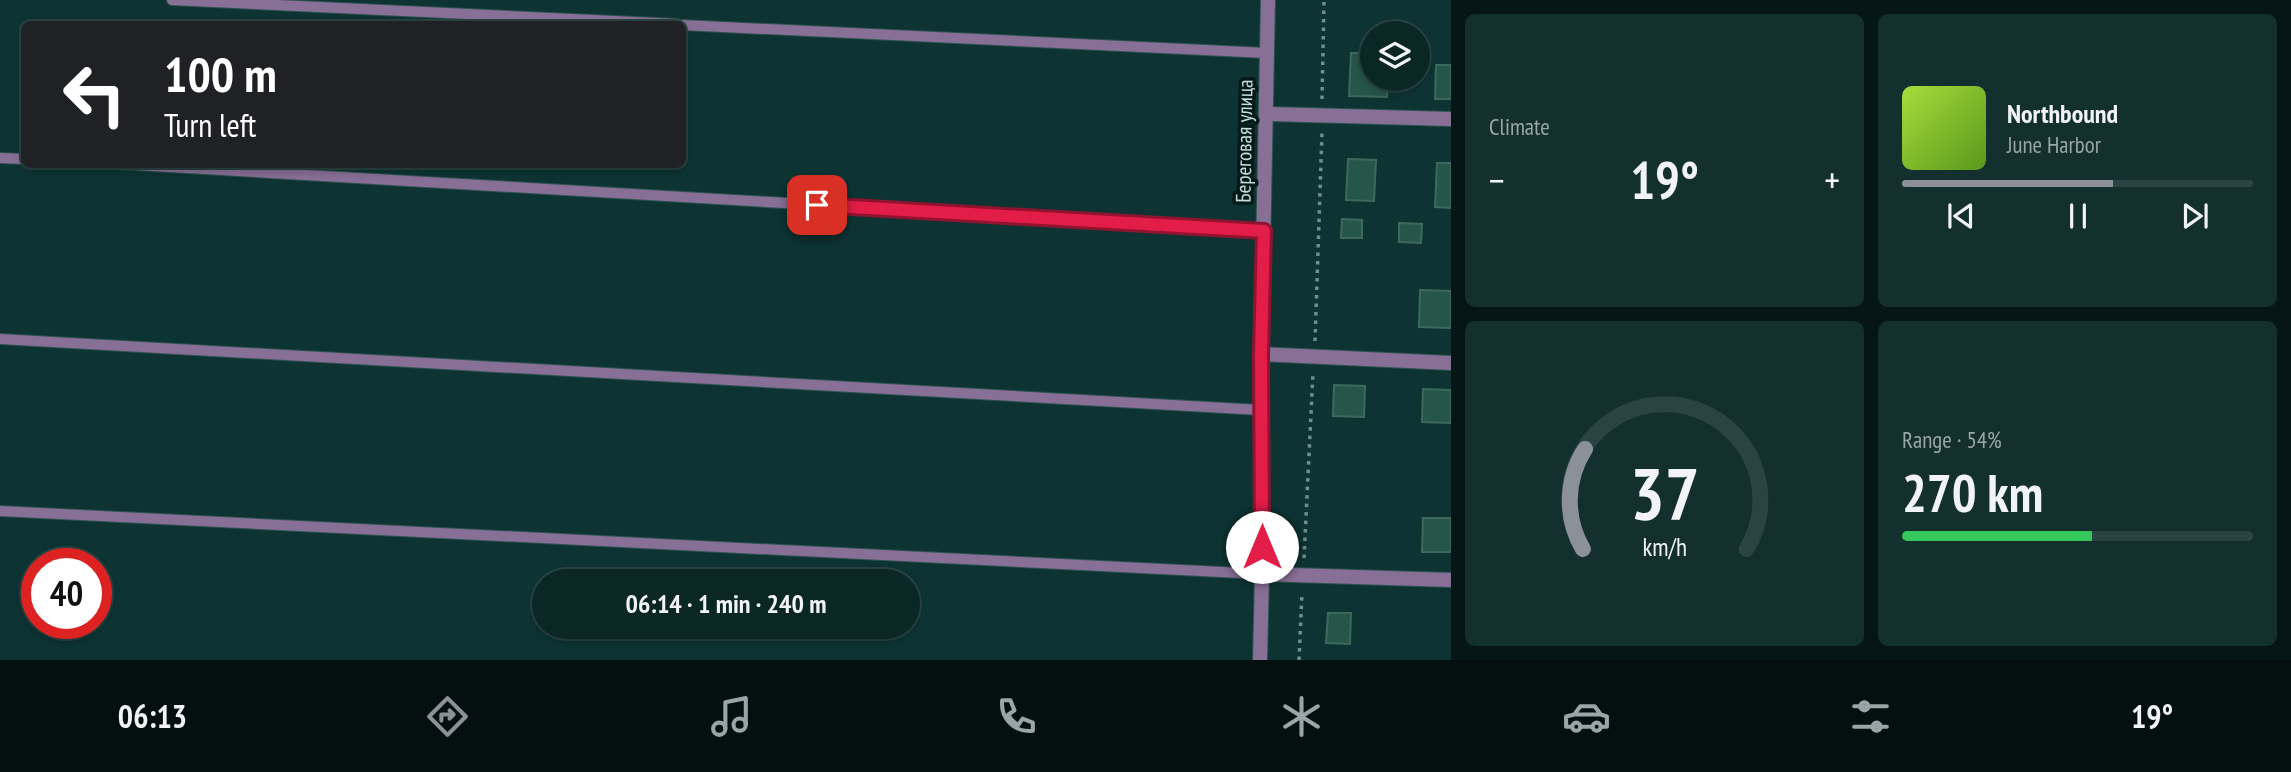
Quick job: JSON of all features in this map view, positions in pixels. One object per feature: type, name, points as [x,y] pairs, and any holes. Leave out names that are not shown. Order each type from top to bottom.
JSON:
[{"type":"street","name":"Береговая улица","points":[[1260,660],[1261,354],[1268,0]]},
{"type":"street","points":[[1266,114],[1451,119]]},
{"type":"street","points":[[1261,354],[1451,363]]},
{"type":"street","points":[[1262,574],[1451,580]]},
{"type":"lane","points":[[172,0],[614,21]]},
{"type":"lane","points":[[686,25],[1267,53]]},
{"type":"lane","points":[[0,158],[21,159]]},
{"type":"lane","points":[[187,168],[1264,231]]},
{"type":"lane","points":[[0,339],[1261,410]]},
{"type":"lane","points":[[0,510],[1262,574]]},
{"type":"path","points":[[1299,660],[1314,356],[1324,0]]},
{"type":"building","points":[[1351,53],[1360,53],[1360,91],[1387,91],[1387,97],[1349,96]]},
{"type":"building","points":[[1436,65],[1451,65],[1451,99],[1435,99]]},
{"type":"building","points":[[1348,159],[1376,160],[1374,201],[1346,200]]},
{"type":"building","points":[[1437,163],[1451,163],[1451,208],[1435,207]]},
{"type":"building","points":[[1342,219],[1362,220],[1362,238],[1341,238]]},
{"type":"building","points":[[1399,223],[1422,224],[1421,243],[1399,242]]},
{"type":"building","points":[[1420,290],[1451,291],[1451,328],[1419,327]]},
{"type":"building","points":[[1334,385],[1365,386],[1364,417],[1333,416]]},
{"type":"building","points":[[1423,389],[1451,390],[1451,423],[1422,422]]},
{"type":"building","points":[[1423,518],[1451,518],[1451,552],[1422,552]]},
{"type":"building","points":[[1328,613],[1351,613],[1350,644],[1326,643]]},
{"type":"route","points":[[817,205],[1264,231],[1261,354],[1262,547]]}]
